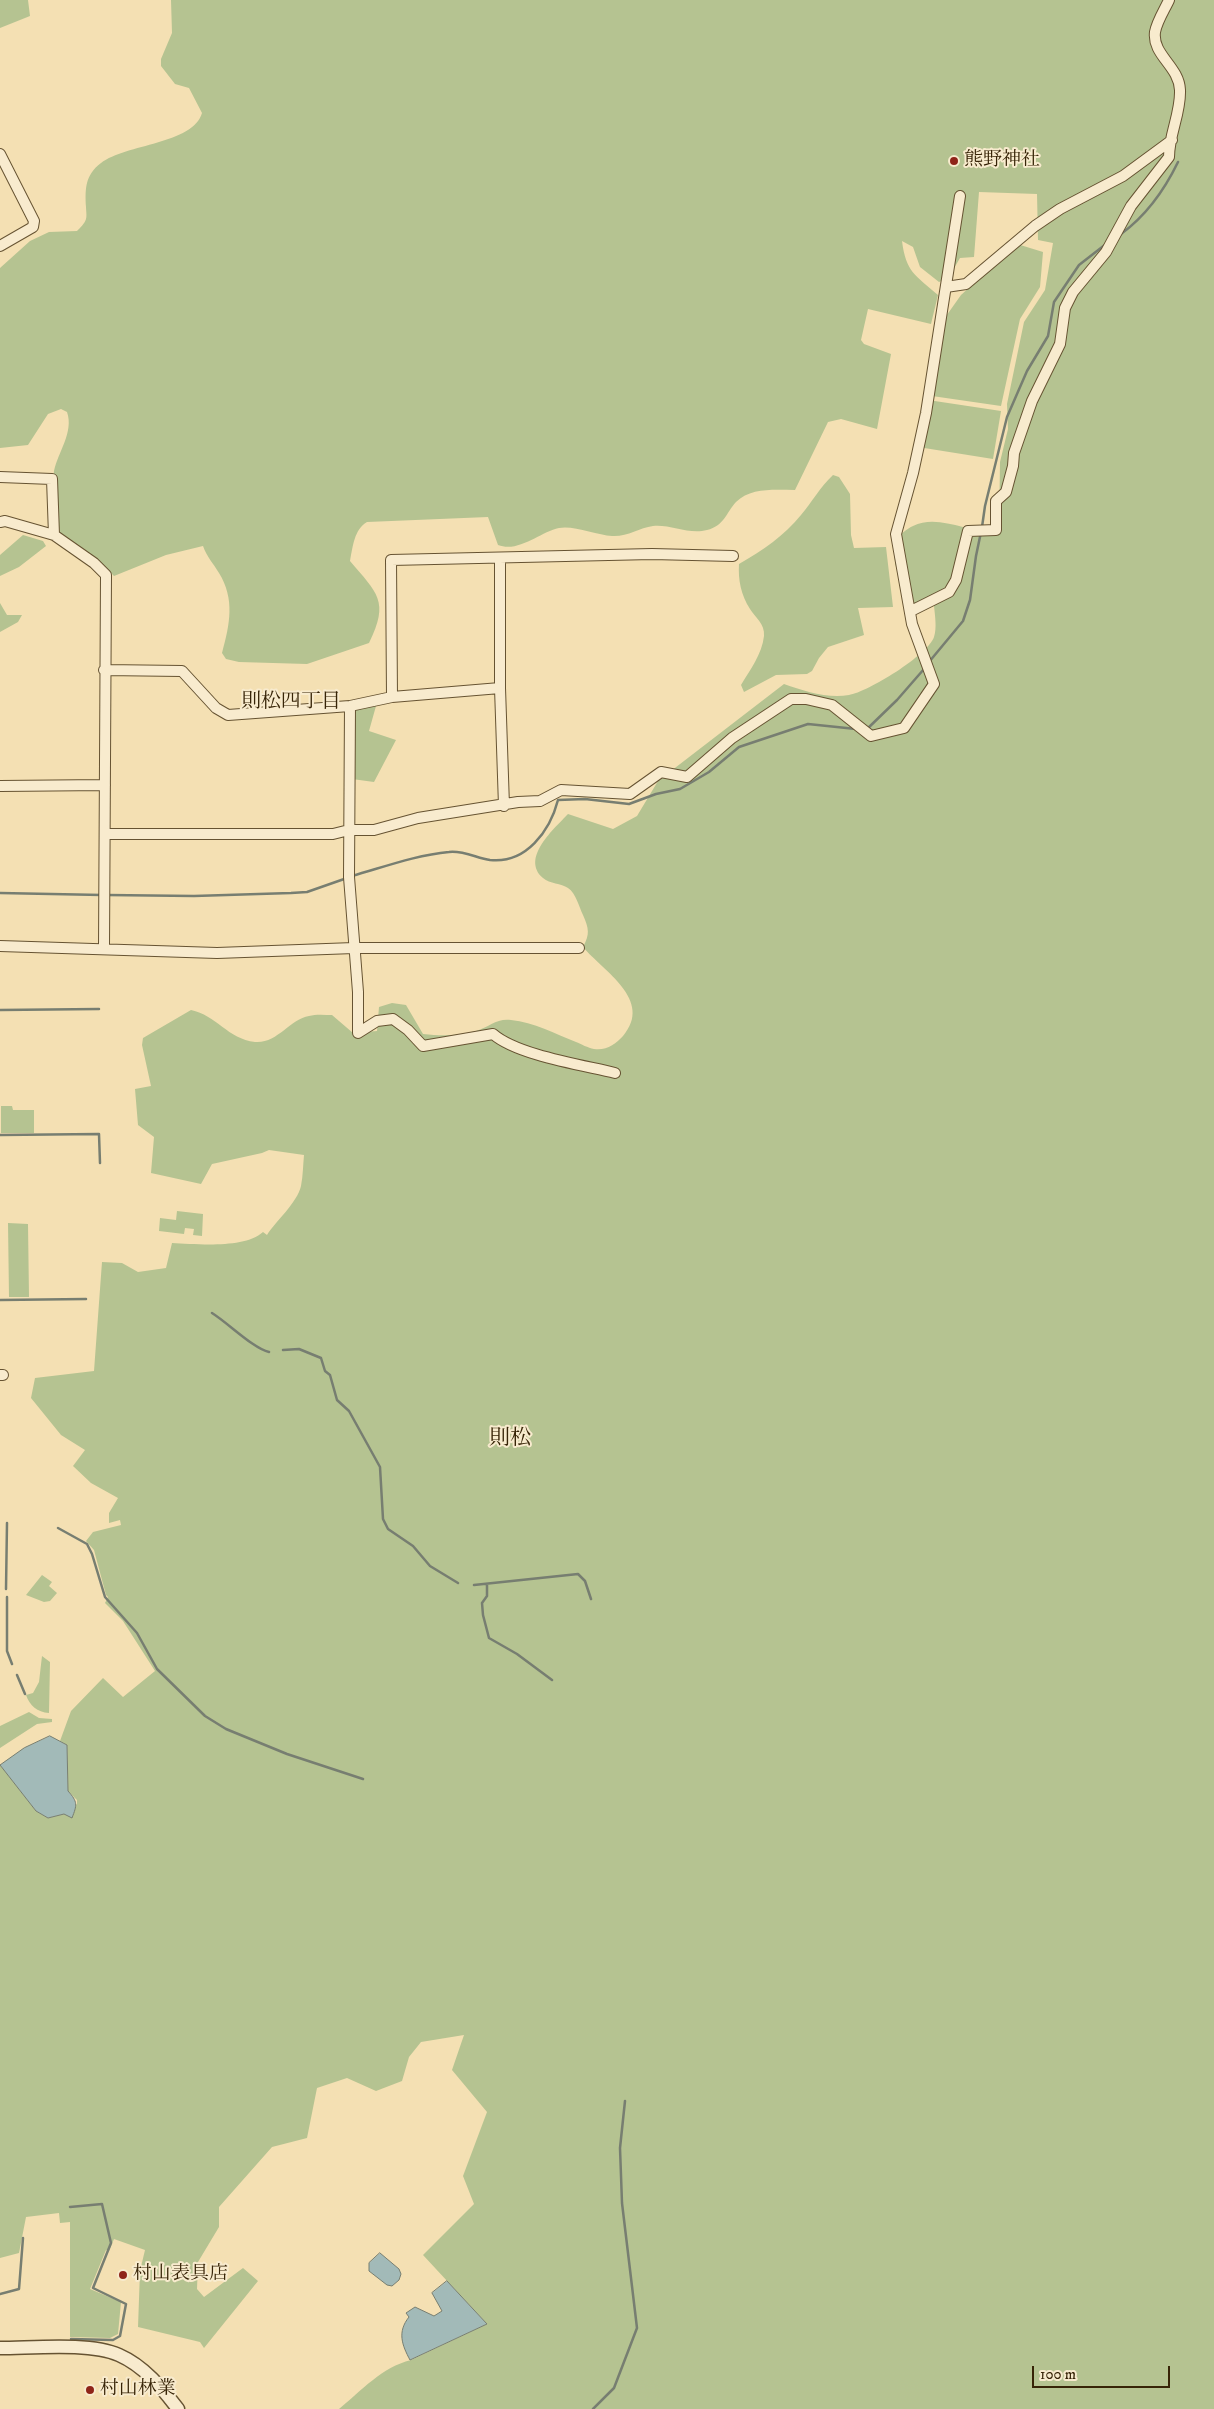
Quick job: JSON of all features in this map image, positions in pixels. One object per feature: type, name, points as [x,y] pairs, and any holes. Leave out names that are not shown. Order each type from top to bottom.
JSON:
[{"type":"street","points":[[911,612],[949,592],[956,580],[968,530],[996,530],[996,501],[1006,492],[1013,466],[1014,453],[1032,401],[1060,344],[1065,308],[1073,292],[1106,252],[1131,206],[1163,168],[1169,157],[1178,113],[1179,84],[1171,64],[1156,46],[1155,31],[1169,0]]},
{"type":"street","points":[[946,287],[966,284],[1035,226],[1060,209],[1123,176],[1172,140]]},
{"type":"street","points":[[0,154],[34,220],[33,227],[0,246]]},
{"type":"street","points":[[106,834],[333,834],[349,830],[374,830],[418,818],[540,801],[561,790],[630,794],[660,772],[687,777],[732,738],[791,699],[806,699],[832,705],[872,736],[904,728],[934,684],[912,624],[896,534],[913,473],[926,413],[960,196]]},
{"type":"street","points":[[0,477],[52,479],[54,535]]},
{"type":"street","points":[[0,522],[5,521],[54,535],[94,563],[106,574],[104,947]]},
{"type":"street","points":[[392,696],[390,560],[652,554],[733,556]]},
{"type":"street","points":[[500,558],[500,688],[504,806]]},
{"type":"street","points":[[104,670],[182,672],[216,708],[228,716],[350,706],[392,696],[500,688]]},
{"type":"street","points":[[350,706],[349,877],[358,992],[358,1033],[377,1021],[393,1019],[408,1030],[423,1046],[493,1034],[501,1041],[526,1050],[614,1073]]},
{"type":"street","points":[[0,786],[105,785]]},
{"type":"street","points":[[0,946],[104,947],[217,953],[354,948],[579,948]]},
{"type":"street","points":[[0,2348],[89,2348],[111,2352],[121,2356],[152,2377],[178,2409]]},
{"type":"green space","points":[[0,0],[28,0],[30,16],[0,28]]},
{"type":"green space","points":[[171,0],[1214,0],[1214,2409],[339,2409],[372,2380],[391,2368],[487,2324],[423,2255],[474,2204],[463,2176],[487,2112],[452,2070],[464,2035],[421,2042],[409,2057],[402,2081],[376,2091],[347,2078],[317,2088],[307,2138],[272,2147],[219,2207],[219,2227],[198,2262],[197,2289],[204,2297],[243,2268],[258,2281],[204,2348],[200,2342],[138,2327],[140,2271],[145,2250],[114,2239],[109,2251],[106,2250],[90,2289],[121,2302],[118,2334],[110,2338],[70,2337],[70,2222],[60,2223],[59,2213],[26,2217],[19,2253],[0,2258],[0,1765],[36,1811],[48,1818],[64,1814],[77,1804],[77,1800],[68,1791],[67,1745],[60,1741],[71,1711],[103,1678],[123,1697],[155,1671],[123,1621],[105,1603],[108,1597],[94,1550],[86,1541],[93,1532],[121,1525],[120,1520],[109,1523],[109,1513],[118,1498],[91,1483],[73,1466],[85,1450],[61,1435],[31,1398],[35,1378],[94,1371],[102,1262],[122,1263],[138,1272],[166,1268],[172,1243],[232,1243],[244,1241],[263,1232],[267,1235],[295,1199],[301,1186],[302,1178],[304,1155],[269,1150],[212,1164],[201,1184],[151,1173],[154,1137],[138,1125],[135,1089],[151,1086],[142,1045],[143,1038],[191,1010],[208,1017],[237,1036],[255,1042],[263,1042],[270,1039],[302,1018],[315,1015],[332,1015],[353,1033],[377,1031],[379,1007],[392,1003],[406,1005],[423,1034],[463,1034],[506,1020],[520,1021],[536,1026],[594,1049],[607,1048],[617,1042],[631,1023],[633,1010],[629,998],[613,976],[583,947],[588,935],[585,920],[577,900],[571,890],[565,886],[543,878],[537,870],[535,862],[537,853],[548,835],[568,814],[613,829],[637,816],[658,781],[784,684],[824,695],[849,695],[869,687],[896,672],[929,645],[934,637],[935,630],[934,606],[907,609],[895,563],[894,540],[910,527],[934,522],[988,532],[999,532],[1000,462],[1008,429],[1007,404],[1024,322],[1045,290],[1053,243],[1038,240],[1037,194],[979,192],[974,257],[960,258],[953,270],[953,276],[939,282],[920,267],[913,247],[902,241],[906,260],[913,272],[938,295],[931,324],[868,309],[861,340],[864,344],[891,354],[877,429],[841,419],[828,422],[795,490],[764,490],[742,497],[721,522],[707,530],[693,531],[666,526],[653,526],[623,535],[612,536],[565,527],[552,530],[522,544],[506,547],[498,545],[488,517],[367,522],[359,529],[353,544],[350,561],[378,598],[379,617],[369,643],[307,664],[239,662],[226,659],[222,653],[230,612],[227,592],[219,573],[203,546],[166,555],[114,576],[96,558],[60,533],[54,471],[67,434],[69,419],[67,412],[61,409],[48,414],[28,445],[0,448],[0,268],[30,241],[49,232],[77,231],[80,228],[86,218],[87,183],[92,172],[101,163],[112,157],[186,131],[196,123],[202,113],[189,88],[175,84],[161,66],[161,59],[172,33]]},
{"type":"green space","points":[[1017,244],[1043,252],[1040,287],[1020,319],[1001,406],[932,396],[944,319],[961,295]]},
{"type":"green space","points":[[928,400],[1001,411],[993,459],[918,447]]},
{"type":"green space","points":[[833,475],[839,477],[850,494],[851,535],[854,548],[886,547],[893,607],[858,608],[864,635],[828,647],[812,671],[807,674],[776,675],[744,692],[741,685],[758,655],[763,643],[764,632],[742,593],[739,564],[765,548],[788,530]]},
{"type":"green space","points":[[23,535],[43,541],[46,546],[19,567],[0,576],[0,555]]},
{"type":"green space","points":[[0,603],[7,615],[22,615],[18,622],[0,632]]},
{"type":"green space","points":[[376,706],[369,731],[396,740],[374,782],[352,779],[353,708]]},
{"type":"green space","points":[[1,1106],[12,1106],[13,1110],[34,1110],[34,1133],[1,1133]]},
{"type":"green space","points":[[177,1211],[203,1214],[202,1236],[193,1235],[194,1229],[185,1228],[184,1234],[159,1231],[160,1218],[176,1220]]},
{"type":"green space","points":[[8,1223],[28,1224],[29,1297],[9,1297]]},
{"type":"green space","points":[[42,1575],[52,1582],[49,1586],[57,1593],[50,1601],[44,1602],[26,1595]]},
{"type":"green space","points":[[42,1656],[50,1662],[49,1713],[34,1708],[26,1695],[33,1693],[39,1682]]},
{"type":"green space","points":[[29,1712],[39,1718],[52,1719],[52,1722],[37,1724],[0,1748],[0,1726]]},
{"type":"water","points":[[50,1736],[67,1745],[68,1791],[76,1804],[72,1818],[64,1814],[48,1818],[36,1811],[0,1765],[24,1748]]},
{"type":"water","points":[[380,2253],[399,2269],[401,2274],[399,2280],[392,2286],[387,2285],[369,2271],[369,2263]]},
{"type":"water","points":[[447,2281],[487,2324],[410,2360],[402,2338],[403,2328],[409,2317],[406,2313],[415,2307],[434,2316],[442,2311],[432,2293]]},
{"type":"waterway","points":[[1121,234],[1147,211],[1167,183],[1178,162]]},
{"type":"waterway","points":[[982,527],[985,506],[1007,417],[1027,371],[1048,336],[1054,302],[1079,265],[1106,244]]},
{"type":"waterway","points":[[929,662],[963,621],[970,600],[981,532]]},
{"type":"waterway","points":[[866,730],[897,700],[924,669]]},
{"type":"waterway","points":[[352,876],[412,859],[449,852],[464,853],[490,860],[503,860],[515,857],[525,851],[542,834],[549,823],[558,800],[585,799],[629,804],[656,794],[680,789],[709,772],[739,747],[808,724],[856,729]]},
{"type":"waterway","points":[[107,895],[194,896],[307,892],[347,878]]},
{"type":"waterway","points":[[0,893],[102,895]]},
{"type":"waterway","points":[[0,1010],[99,1009]]},
{"type":"waterway","points":[[0,1135],[99,1134],[100,1163]]},
{"type":"waterway","points":[[0,1300],[86,1299]]},
{"type":"waterway","points":[[212,1313],[256,1346],[269,1352]]},
{"type":"waterway","points":[[283,1350],[299,1349],[321,1358],[325,1371],[330,1375],[337,1400],[349,1411],[380,1467],[383,1519],[388,1529],[413,1546],[430,1566],[458,1583]]},
{"type":"waterway","points":[[6,1589],[7,1523]]},
{"type":"waterway","points":[[58,1528],[87,1544],[92,1554],[105,1597],[137,1633],[157,1669],[205,1716],[226,1729],[287,1754],[363,1779]]},
{"type":"waterway","points":[[474,1585],[578,1574],[585,1581],[591,1599]]},
{"type":"waterway","points":[[487,1585],[487,1596],[482,1603],[489,1638],[517,1654],[552,1680]]},
{"type":"waterway","points":[[7,1597],[7,1651],[12,1664]]},
{"type":"waterway","points":[[17,1675],[25,1694]]},
{"type":"waterway","points":[[593,2409],[614,2388],[637,2328],[622,2203],[620,2148],[625,2101]]},
{"type":"waterway","points":[[70,2207],[102,2204],[111,2243],[93,2288],[126,2304],[120,2336],[113,2340],[71,2339]]},
{"type":"waterway","points":[[0,2294],[19,2289],[23,2238]]},
{"type":"place","name":"熊野神社","points":[[954,161]]},
{"type":"place","name":"村山表具店","points":[[123,2275]]},
{"type":"place","name":"村山林業","points":[[90,2390]]},
{"type":"district","name":"則松四丁目","points":[[291,703]]},
{"type":"district","name":"則松","points":[[510,1440]]}]
